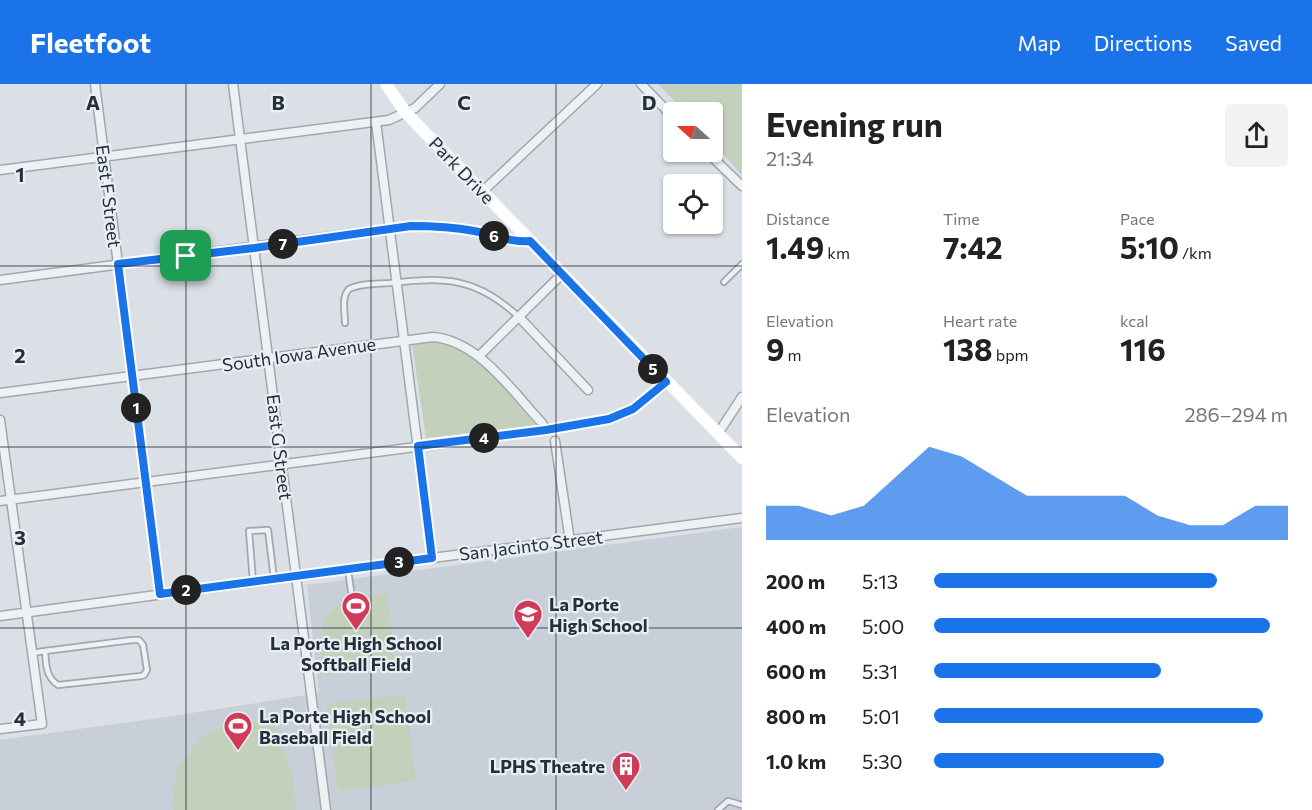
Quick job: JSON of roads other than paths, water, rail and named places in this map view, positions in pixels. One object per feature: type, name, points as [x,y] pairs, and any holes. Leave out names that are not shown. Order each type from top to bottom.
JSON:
[{"type":"street","name":"East F Street","points":[[95,84],[160,594]]},
{"type":"street","name":"East G Street","points":[[233,84],[326,810]]},
{"type":"street","name":"Park Drive","points":[[386,84],[406,113],[742,458]]},
{"type":"street","points":[[0,170],[389,120],[415,108],[440,84]]},
{"type":"street","points":[[483,191],[597,84]]},
{"type":"street","points":[[641,84],[663,107]]},
{"type":"street","points":[[376,122],[432,558]]},
{"type":"street","points":[[717,162],[742,186]]},
{"type":"street","points":[[0,280],[390,229],[430,226],[474,231],[520,242],[530,241]]},
{"type":"street","points":[[480,356],[562,274]]},
{"type":"street","points":[[519,317],[588,390]]},
{"type":"street","name":"South Iowa Avenue","points":[[0,393],[268,359],[404,339],[442,338],[459,343],[480,356],[541,421],[546,430]]},
{"type":"street","points":[[0,501],[546,430],[609,419],[633,409],[666,382]]},
{"type":"street","points":[[719,432],[742,397]]},
{"type":"street","points":[[0,420],[42,724],[0,729]]},
{"type":"street","points":[[555,441],[570,541]]},
{"type":"street","name":"San Jacinto Street","points":[[0,616],[742,518]]},
{"type":"lane","points":[[724,282],[742,264]]},
{"type":"lane","points":[[345,323],[344,298],[349,289],[426,279],[461,283],[478,289],[519,317]]},
{"type":"lane","points":[[253,582],[249,531],[268,530],[274,579]]},
{"type":"lane","points":[[348,569],[351,591]]},
{"type":"lane","points":[[32,653],[45,651],[139,640],[143,645],[147,670],[141,676],[58,685],[47,672],[45,651]]},
{"type":"lane","points":[[718,810],[728,801],[742,806]]},
{"type":"place","name":"La Porte High School Softball Field","points":[[356,632]]},
{"type":"place","name":"La Porte High School","points":[[528,640]]},
{"type":"place","name":"La Porte High School Baseball Field","points":[[238,752]]},
{"type":"place","name":"LPHS Theatre","points":[[626,792]]}]
